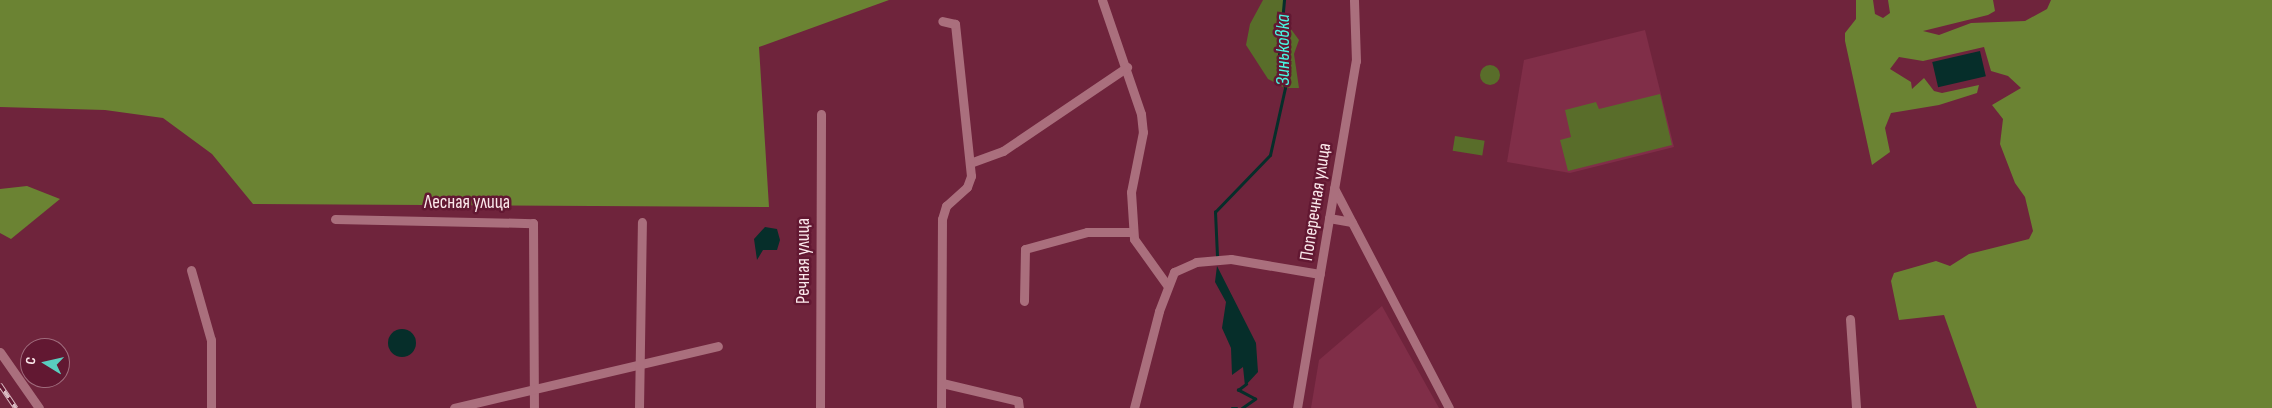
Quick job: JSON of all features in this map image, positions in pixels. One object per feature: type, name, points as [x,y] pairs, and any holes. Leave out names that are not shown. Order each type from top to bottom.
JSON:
[{"type":"street","points":[[1102,0],[1127,67],[1143,132],[1131,192],[1133,232],[1142,255],[1167,285]]},
{"type":"street","name":"Поперечная улица","points":[[1297,408],[1356,61],[1354,0]]},
{"type":"street","points":[[941,408],[942,219],[952,198],[966,187],[970,163],[955,24],[942,21]]},
{"type":"street","points":[[970,163],[1003,151],[1127,67]]},
{"type":"street","name":"Речная улица","points":[[820,408],[821,114]]},
{"type":"street","points":[[1334,188],[1449,408]]},
{"type":"street","points":[[1329,218],[1352,222]]},
{"type":"street","name":"Лесная улица","points":[[335,219],[533,223],[534,408]]},
{"type":"street","points":[[639,408],[642,222]]},
{"type":"street","points":[[1024,301],[1025,249],[1087,232],[1133,232]]},
{"type":"street","points":[[1134,408],[1167,285],[1184,265],[1220,259],[1320,274]]},
{"type":"street","points":[[192,270],[211,340],[211,408]]},
{"type":"street","points":[[1850,319],[1856,408]]},
{"type":"street","points":[[454,408],[718,346]]},
{"type":"street","points":[[0,352],[39,408]]},
{"type":"street","points":[[942,383],[1018,401],[1019,408]]},
{"type":"shaded area","points":[[1645,30],[1674,147],[1570,173],[1507,162],[1524,60]]},
{"type":"shaded area","points":[[1980,51],[1986,76],[1938,87],[1932,62]]},
{"type":"shaded area","points":[[765,227],[777,229],[780,240],[777,250],[763,250],[757,260],[754,239]]},
{"type":"shaded area","points":[[1217,266],[1256,343],[1258,372],[1245,386],[1243,367],[1232,375],[1231,348],[1222,328],[1226,302],[1215,282]]},
{"type":"shaded area","points":[[1382,306],[1439,408],[1311,408],[1319,360]]},
{"type":"shaded area","points":[[402,329],[412,333],[416,343],[412,353],[402,357],[392,353],[388,343],[392,333]]},
{"type":"green space","points":[[0,0],[889,0],[759,47],[769,207],[253,204],[212,154],[163,118],[105,110],[0,107]]},
{"type":"green space","points":[[1263,0],[1284,0],[1282,17],[1299,40],[1294,54],[1299,88],[1285,88],[1268,79],[1246,45],[1250,24]]},
{"type":"green space","points":[[1856,0],[1873,0],[1875,14],[1883,18],[1890,13],[1888,0],[1993,0],[1995,11],[1988,15],[1923,31],[1939,35],[1971,23],[2025,21],[2047,9],[2051,0],[2272,0],[2272,408],[1977,408],[1944,315],[1899,320],[1891,281],[1894,273],[1936,261],[1950,266],[1969,254],[2029,239],[2033,231],[2025,197],[2015,183],[2000,144],[2003,119],[1992,105],[2021,88],[2008,76],[1991,71],[1984,47],[1923,61],[1899,57],[1890,69],[1911,82],[1912,89],[1924,78],[1934,91],[1942,93],[1979,85],[1977,93],[1939,105],[1891,113],[1885,128],[1890,152],[1872,165],[1845,41],[1845,33],[1856,19]]},
{"type":"green space","points":[[1486,65],[1494,65],[1500,71],[1500,79],[1494,85],[1486,85],[1480,79],[1480,71]]},
{"type":"green space","points":[[1660,94],[1672,145],[1568,171],[1560,140],[1571,137],[1565,110],[1596,102],[1599,109]]},
{"type":"green space","points":[[1455,136],[1485,141],[1482,156],[1453,151]]},
{"type":"green space","points":[[27,186],[60,199],[11,239],[0,233],[0,189]]},
{"type":"waterway","name":"Зиньковка","points":[[1217,256],[1215,212],[1270,155],[1285,88],[1279,55],[1284,0]]},
{"type":"waterway","name":"Зиньковка","points":[[1242,408],[1255,399],[1238,390],[1246,384]]},
{"type":"waterway","name":"Зиньковка","points":[[1232,408],[1237,408]]},
{"type":"railway","points":[[0,384],[16,408]]}]
